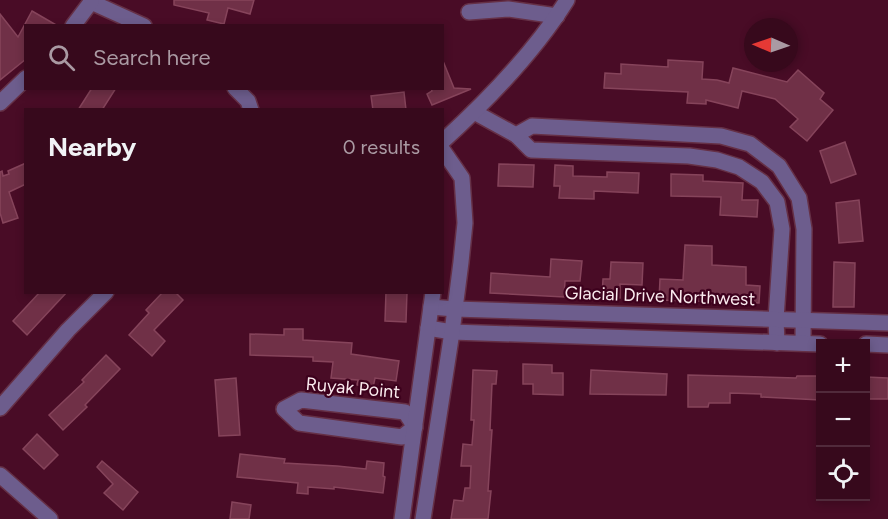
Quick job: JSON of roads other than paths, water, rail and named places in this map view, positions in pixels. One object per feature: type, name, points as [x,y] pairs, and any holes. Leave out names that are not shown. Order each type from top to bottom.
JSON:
[{"type":"street","points":[[444,140],[474,112],[522,60],[567,0]]},
{"type":"street","points":[[74,24],[91,1],[140,24]]},
{"type":"street","points":[[469,12],[508,9],[557,16]]},
{"type":"street","points":[[0,103],[24,80]]},
{"type":"street","points":[[237,90],[248,101],[250,108]]},
{"type":"street","points":[[474,112],[516,135],[531,150],[689,156],[717,160],[740,167],[762,182],[777,201],[782,229],[776,320],[777,343]]},
{"type":"street","points":[[516,135],[532,126],[721,136],[750,144],[779,166],[799,198],[804,229],[803,343]]},
{"type":"street","points":[[423,519],[452,333],[465,223],[462,178],[444,152]]},
{"type":"street","points":[[0,408],[68,330],[104,294]]},
{"type":"street","points":[[402,519],[432,300]]},
{"type":"street","name":"Glacial Drive Northwest","points":[[432,300],[455,309],[888,323]]},
{"type":"street","points":[[428,328],[452,333],[816,344]]},
{"type":"street","points":[[870,344],[888,345]]},
{"type":"street","name":"Ruyak Point","points":[[301,400],[405,412],[415,427],[402,437],[299,423],[284,409],[301,400]]},
{"type":"street","points":[[415,427],[436,430]]},
{"type":"street","points":[[0,475],[50,519]]}]
